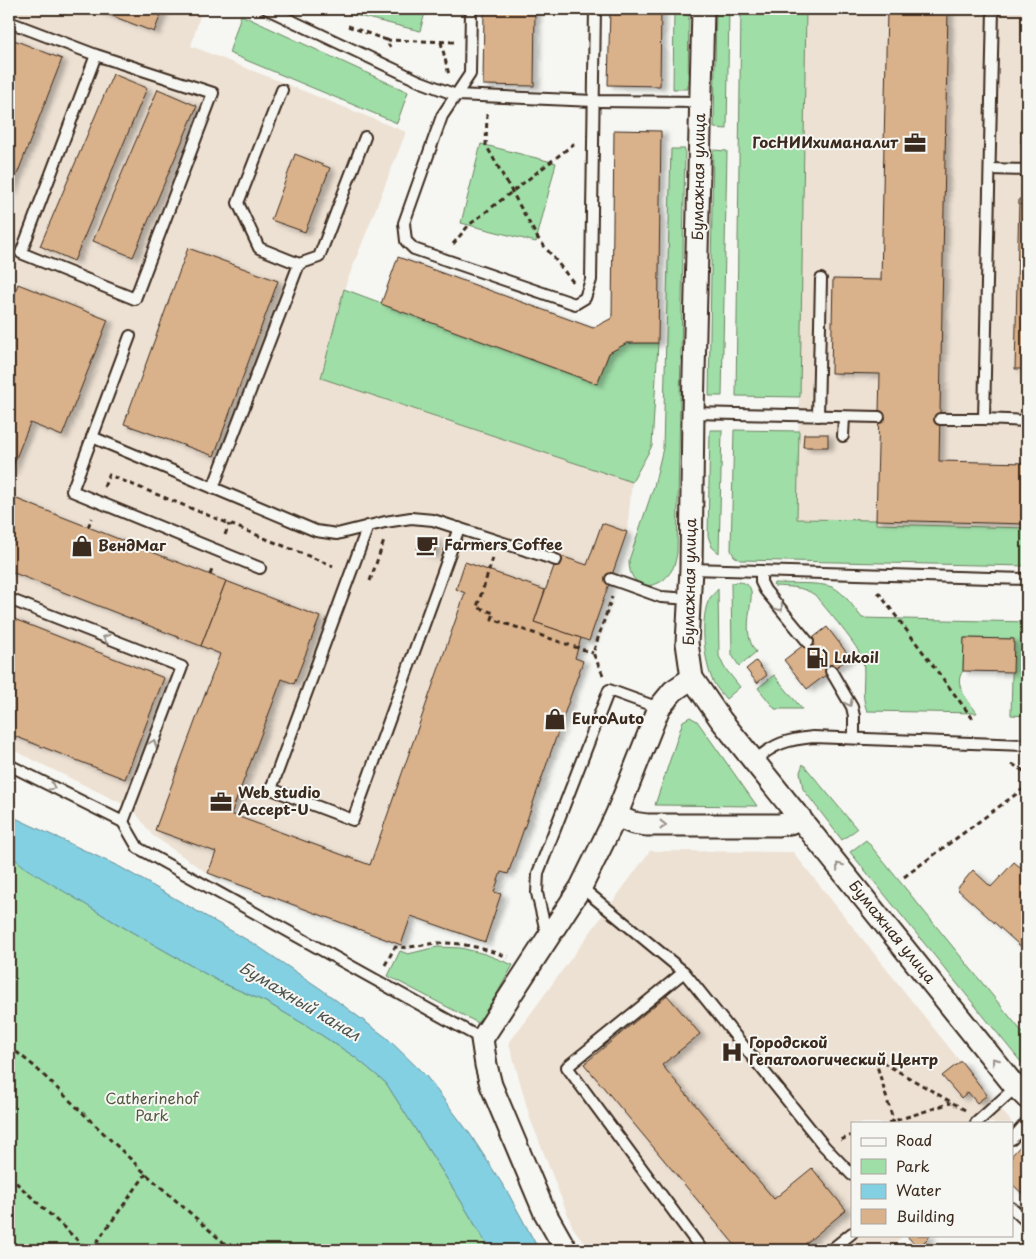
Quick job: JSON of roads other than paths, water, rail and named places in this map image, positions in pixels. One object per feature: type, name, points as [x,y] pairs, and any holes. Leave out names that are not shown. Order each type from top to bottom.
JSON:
[{"type":"street","name":"Бумажная улица","points":[[703,9],[691,569],[687,643],[692,678],[721,720],[1022,1092]]},
{"type":"street","points":[[566,1250],[544,1211],[491,1085],[482,1039],[581,887],[616,816],[659,708],[672,691],[692,678]]},
{"type":"street","points":[[616,816],[633,823],[648,825],[778,825],[800,817]]},
{"type":"lane","points":[[267,9],[419,81],[456,95],[701,102]]},
{"type":"lane","points":[[471,9],[470,74],[442,116],[404,223],[406,241],[414,249],[575,304],[585,298],[591,280],[595,9]]},
{"type":"lane","points":[[984,419],[993,9]]},
{"type":"lane","points":[[9,22],[96,55],[213,94],[135,299],[21,253],[96,55]]},
{"type":"lane","points":[[282,90],[238,203],[259,248],[299,264],[318,257],[365,137]]},
{"type":"lane","points":[[990,169],[1027,170]]},
{"type":"lane","points":[[213,488],[299,264]]},
{"type":"lane","points":[[818,416],[821,279]]},
{"type":"lane","points":[[130,336],[72,491],[260,568]]},
{"type":"lane","points":[[693,413],[879,417]]},
{"type":"lane","points":[[844,416],[844,436]]},
{"type":"lane","points":[[940,419],[1027,421]]},
{"type":"lane","points":[[92,437],[316,531],[337,534],[411,518],[433,520],[556,560]]},
{"type":"lane","points":[[368,526],[271,789],[353,820],[460,528]]},
{"type":"lane","points":[[691,569],[1027,579]]},
{"type":"lane","points":[[760,571],[761,582],[765,590],[808,642]]},
{"type":"lane","points":[[614,581],[661,597],[690,599]]},
{"type":"lane","points":[[9,599],[182,667],[123,822]]},
{"type":"lane","points":[[832,671],[852,707],[854,738]]},
{"type":"lane","points":[[547,939],[537,893],[538,873],[609,690],[659,708]]},
{"type":"lane","points":[[754,760],[770,748],[789,740],[813,737],[1027,745]]},
{"type":"lane","points":[[9,765],[123,822],[138,848],[482,1039]]},
{"type":"lane","points":[[581,887],[684,972],[824,1146],[851,1174]]},
{"type":"lane","points":[[684,972],[567,1067],[702,1250]]},
{"type":"lane","points":[[979,1120],[1022,1092]]},
{"type":"lane","points":[[1014,1137],[1027,1122]]},
{"type":"lane","points":[[1014,1210],[1027,1222]]},
{"type":"lane","points":[[831,1250],[851,1233]]},
{"type":"water","name":"Бумажный канал","points":[[9,815],[120,867],[256,945],[321,989],[387,1038],[426,1076],[470,1134],[508,1193],[539,1250],[490,1250],[386,1083],[355,1057],[266,1002],[220,982],[116,923],[27,869],[9,854]]},
{"type":"place","name":"ГосНИИхиманалит","points":[[915,143]]},
{"type":"place","name":"Farmers Coffee","points":[[427,545]]},
{"type":"place","name":"ВендМаг","points":[[82,546]]},
{"type":"place","name":"Lukoil","points":[[817,658]]},
{"type":"place","name":"EuroAuto","points":[[555,719]]},
{"type":"place","name":"Web studio Accept-U","points":[[221,802]]},
{"type":"place","name":"Городской Гепатологический Центр","points":[[732,1052]]},
{"type":"park label","name":"Catherinehof Park","points":[[152,1108]]}]
